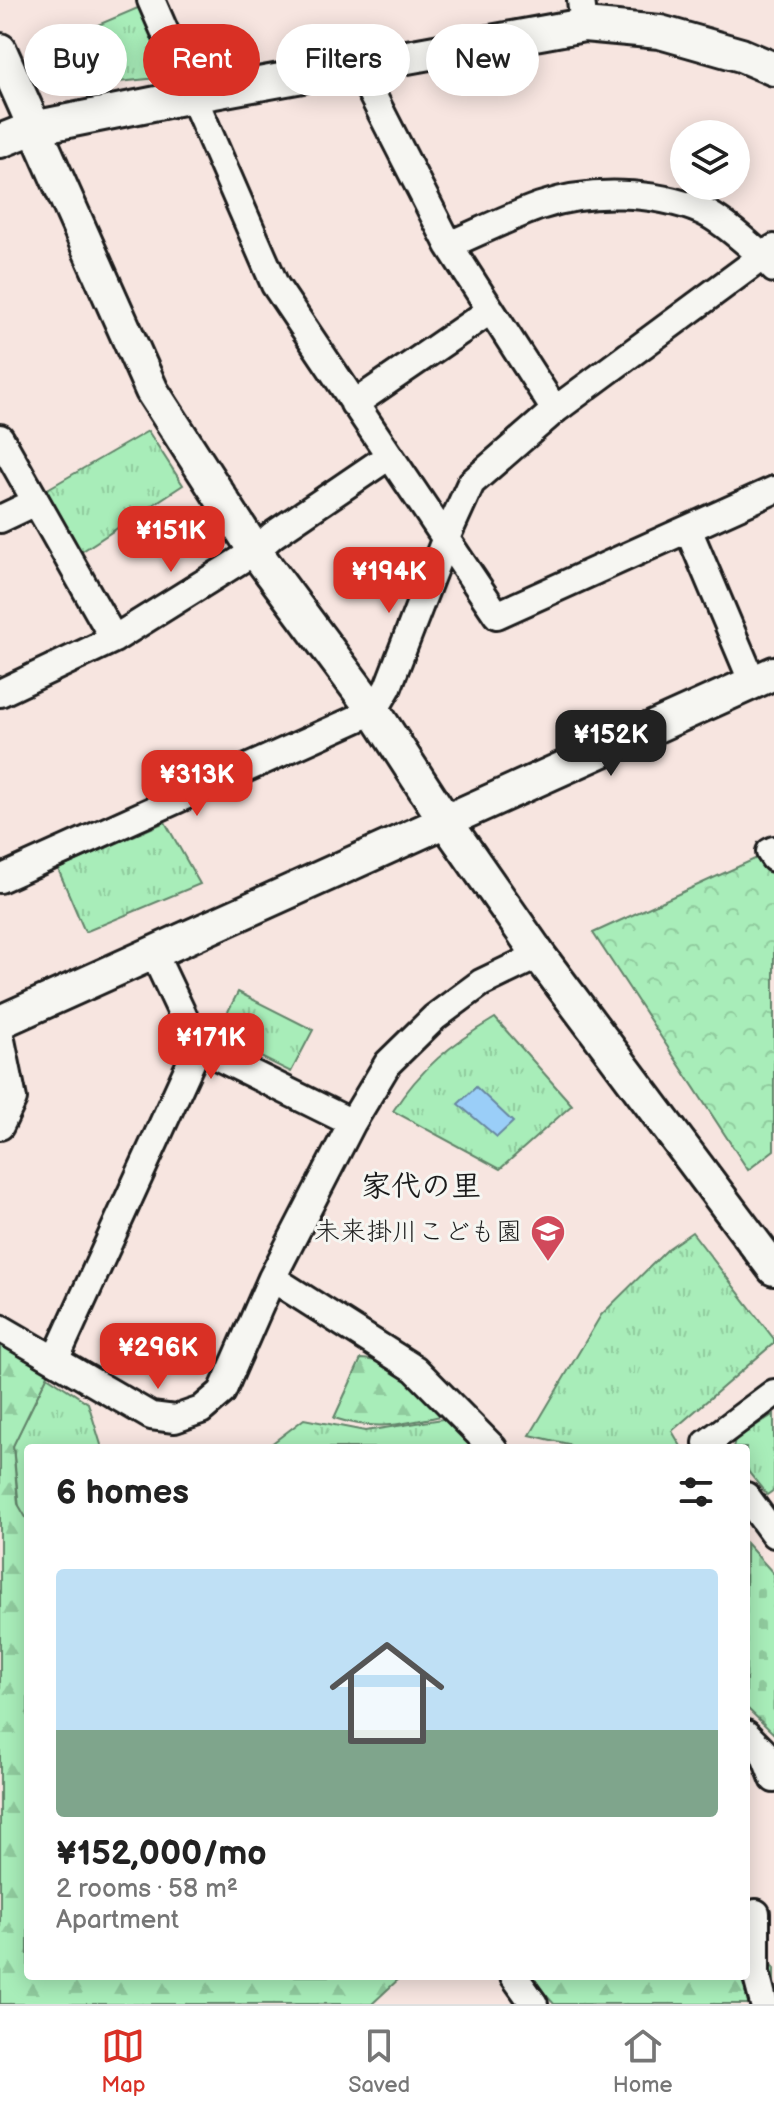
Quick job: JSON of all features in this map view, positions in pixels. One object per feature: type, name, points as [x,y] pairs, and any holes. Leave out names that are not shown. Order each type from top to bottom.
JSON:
[{"type":"street","points":[[151,0],[161,24]]},
{"type":"street","points":[[410,55],[583,13],[741,55],[774,69]]},
{"type":"street","points":[[0,50],[152,391],[255,551],[374,711],[446,822],[539,955],[774,1269]]},
{"type":"street","points":[[0,141],[33,128],[192,96],[275,285],[497,615],[774,490]]},
{"type":"street","points":[[373,96],[449,245],[555,410]]},
{"type":"street","points":[[0,879],[374,711],[388,687],[445,540],[471,483],[555,410],[770,258],[705,212],[660,198],[600,195],[542,205],[449,245]]},
{"type":"street","points":[[354,404],[491,310]]},
{"type":"street","points":[[0,438],[114,639]]},
{"type":"street","points":[[0,693],[114,639],[255,551],[273,535],[389,456]]},
{"type":"street","points":[[0,519],[36,502]]},
{"type":"street","points":[[0,1022],[764,678],[688,529]]},
{"type":"street","points":[[774,850],[770,852],[774,858]]},
{"type":"street","points":[[154,954],[198,1047],[352,1123]]},
{"type":"street","points":[[0,1328],[151,1416],[175,1419],[201,1410],[222,1392],[272,1278],[352,1123],[388,1063],[435,1017],[481,983],[539,955]]},
{"type":"street","points":[[0,1035],[13,1099],[0,1126]]},
{"type":"street","points":[[55,1360],[198,1047]]},
{"type":"street","points":[[272,1278],[415,1369],[489,1444]]},
{"type":"street","points":[[708,1444],[774,1393]]},
{"type":"street","points":[[750,1504],[774,1534]]},
{"type":"street","points":[[750,1738],[763,1751],[774,1779]]},
{"type":"street","points":[[759,1909],[756,1973],[764,2004]]},
{"type":"street","points":[[517,1980],[534,2004]]},
{"type":"green space","points":[[140,7],[148,24],[143,24],[143,80],[127,81],[127,24],[100,24]]},
{"type":"green space","points":[[148,431],[183,485],[81,552],[44,491]]},
{"type":"green space","points":[[165,822],[200,884],[85,932],[58,869]]},
{"type":"green space","points":[[770,852],[774,859],[774,1150],[748,1170],[593,933]]},
{"type":"green space","points":[[238,992],[313,1030],[291,1072],[216,1035]]},
{"type":"green space","points":[[495,1018],[572,1105],[500,1169],[393,1111],[438,1058]]},
{"type":"green space","points":[[692,1232],[774,1343],[672,1431],[680,1444],[568,1444],[530,1435],[601,1315],[669,1248]]},
{"type":"green space","points":[[0,1337],[55,1360],[13,1446],[18,1504],[24,1514],[24,1980],[398,1980],[372,2004],[0,2004]]},
{"type":"green space","points":[[361,1359],[397,1370],[416,1386],[440,1416],[387,1425],[334,1418]]},
{"type":"green space","points":[[47,1376],[88,1403],[101,1444],[24,1444],[24,1525],[20,1519],[13,1445]]},
{"type":"green space","points":[[774,1414],[774,1490],[767,1495],[750,1474],[750,1444],[734,1444],[735,1439]]},
{"type":"green space","points":[[449,1418],[476,1444],[271,1444],[304,1419],[365,1431]]},
{"type":"green space","points":[[750,1547],[774,1574],[774,1734],[750,1711]]},
{"type":"green space","points":[[764,1953],[774,1969],[774,2004],[554,2004],[533,1980],[750,1980],[750,1971]]},
{"type":"water","points":[[476,1087],[513,1122],[497,1137],[458,1104]]},
{"type":"place","name":"未来掛川こども園","points":[[548,1263]]},
{"type":"district","name":"家代の里","points":[[421,1187]]}]
